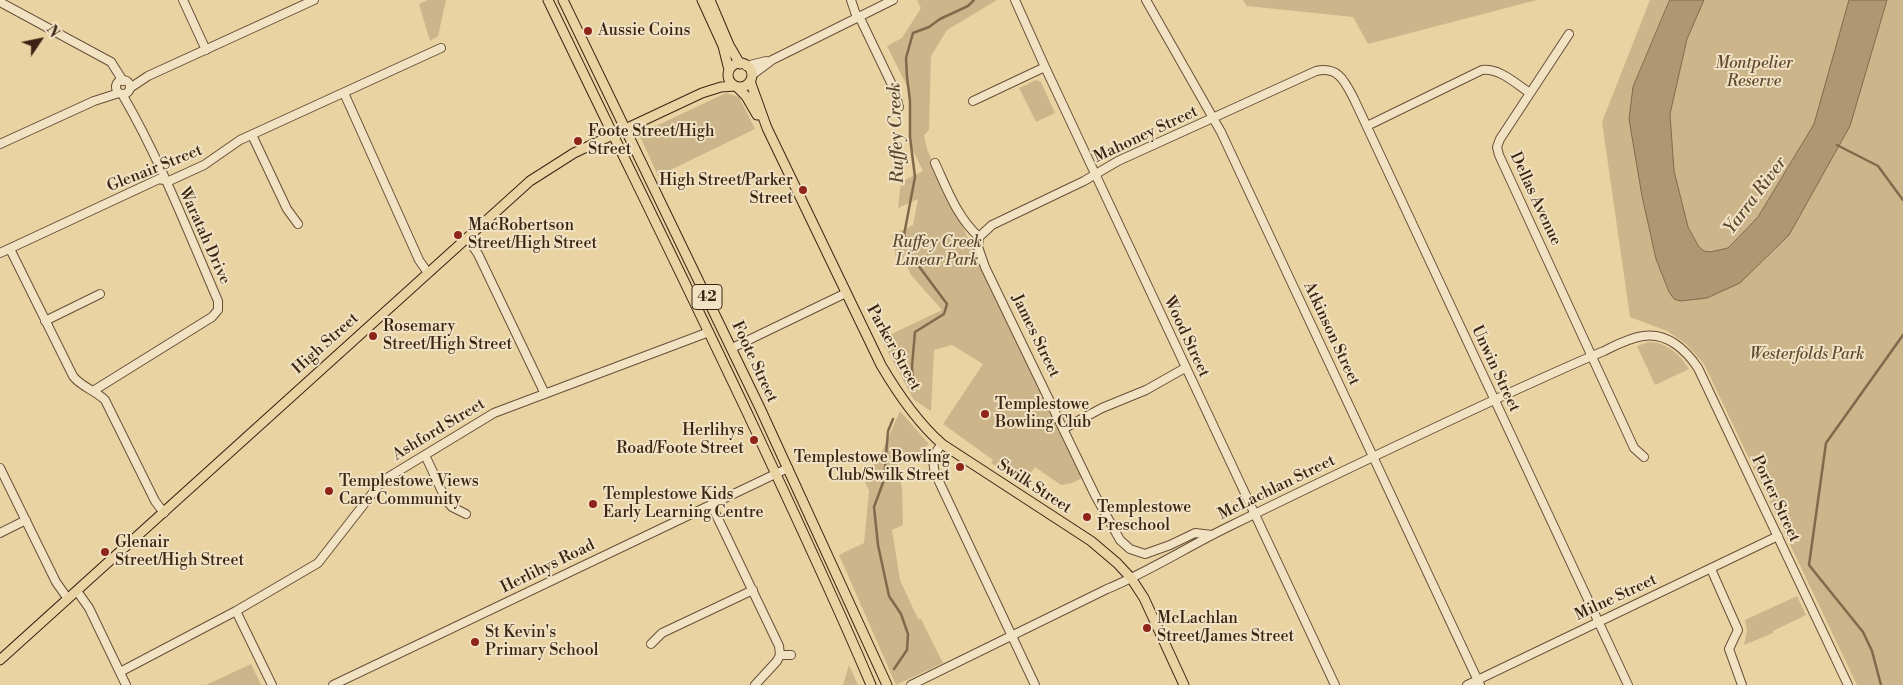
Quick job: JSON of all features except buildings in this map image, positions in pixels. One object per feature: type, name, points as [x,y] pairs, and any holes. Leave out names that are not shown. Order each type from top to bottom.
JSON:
[{"type":"main road","name":"Foote Street","points":[[548,0],[776,474],[871,685]]},
{"type":"main road","name":"Foote Street","points":[[563,0],[732,348],[887,685]]},
{"type":"main road","points":[[702,0],[723,46],[729,79],[736,86],[745,86],[751,78],[732,51],[710,0]]},
{"type":"main road","points":[[729,72],[734,66],[743,65]]},
{"type":"main road","name":"High Street","points":[[702,93],[729,72]]},
{"type":"main road","name":"Parker Street","points":[[751,78],[767,128]]},
{"type":"main road","name":"High Street","points":[[0,660],[530,181],[574,153],[702,93],[721,87],[736,86]]},
{"type":"main road","name":"Parker Street","points":[[736,86],[746,96],[767,128],[881,365],[897,392],[932,436],[942,444]]},
{"type":"main road","name":"Swilk Street","points":[[942,444],[1091,541],[1113,559],[1131,578]]},
{"type":"main road","points":[[1131,578],[1147,604],[1184,685]]},
{"type":"street","points":[[183,0],[206,50]]},
{"type":"street","points":[[0,144],[314,0]]},
{"type":"street","points":[[852,0],[894,90],[899,107]]},
{"type":"street","points":[[751,78],[772,60],[893,0]]},
{"type":"street","name":"Wood Street","points":[[1015,0],[1185,368],[1335,685]]},
{"type":"street","name":"Atkinson Street","points":[[1146,0],[1222,132],[1478,682]]},
{"type":"street","name":"Waratah Drive","points":[[2,6],[114,65],[218,301],[218,310],[212,317],[94,391]]},
{"type":"street","name":"Dellas Avenue","points":[[1569,34],[1500,139],[1497,147],[1592,356]]},
{"type":"street","name":"Glenair Street","points":[[0,254],[159,179],[169,181],[204,165],[236,143],[252,135],[441,48]]},
{"type":"street","points":[[743,65],[772,60]]},
{"type":"street","points":[[974,101],[1045,67]]},
{"type":"street","name":"Mahoney Street","points":[[979,237],[992,225],[1084,181],[1118,161],[1316,71],[1330,70]]},
{"type":"street","name":"Unwin Street","points":[[1330,70],[1336,72],[1345,82],[1367,126],[1628,685]]},
{"type":"street","points":[[1367,126],[1482,70],[1497,71],[1530,93]]},
{"type":"street","points":[[344,93],[419,260],[428,273]]},
{"type":"street","points":[[252,135],[287,209],[298,224]]},
{"type":"street","points":[[935,163],[958,212],[969,228],[979,237]]},
{"type":"street","name":"James Street","points":[[979,237],[978,247],[982,261],[1112,530],[1127,547],[1137,553],[1145,554],[1195,533],[1212,535]]},
{"type":"street","points":[[467,238],[478,254],[545,394]]},
{"type":"street","points":[[10,249],[72,376],[79,383],[94,391],[105,400],[155,500],[164,513]]},
{"type":"street","points":[[732,348],[846,293]]},
{"type":"street","points":[[45,321],[100,294]]},
{"type":"street","name":"Ashford Street","points":[[120,672],[236,611],[318,563],[382,481],[494,413],[709,332]]},
{"type":"street","name":"McLachlan Street","points":[[911,685],[1131,578],[1212,535],[1494,400],[1632,338],[1644,336],[1662,338]]},
{"type":"street","name":"Porter Street","points":[[1662,338],[1683,349],[1698,368],[1848,685]]},
{"type":"street","points":[[1592,356],[1634,448],[1644,457]]},
{"type":"street","points":[[1063,429],[1102,408],[1146,390],[1185,368]]},
{"type":"street","points":[[942,444],[935,452],[932,463],[935,473],[1035,685]]},
{"type":"street","points":[[425,455],[446,500],[466,514]]},
{"type":"street","points":[[0,468],[56,582],[68,599]]},
{"type":"street","name":"Herlihys Road","points":[[333,685],[788,468]]},
{"type":"street","points":[[711,504],[780,646],[780,655],[777,661],[755,685]]},
{"type":"street","points":[[0,533],[26,520]]},
{"type":"street","name":"Milne Street","points":[[1467,685],[1478,682],[1598,621],[1778,536]]},
{"type":"street","points":[[1711,569],[1738,630],[1729,650],[1742,685]]},
{"type":"street","points":[[651,644],[662,634],[753,590]]},
{"type":"street","points":[[77,592],[89,608],[126,685]]},
{"type":"street","points":[[236,611],[272,685]]},
{"type":"street","points":[[780,655],[791,655]]},
{"type":"green space","points":[[428,0],[446,0],[438,36],[430,41],[419,4]]},
{"type":"green space","name":"Ruffey Creek Linear Park","points":[[997,0],[947,30],[931,56],[929,130],[924,135],[927,149],[995,297],[1082,478],[1072,483],[1061,485],[1035,467],[1023,485],[991,463],[993,460],[943,424],[983,364],[952,345],[934,350],[931,411],[914,400],[881,339],[942,310],[911,275],[902,256],[896,258],[892,235],[913,225],[918,199],[898,208],[901,182],[923,171],[911,146],[908,88],[887,46],[902,38],[921,8],[917,1]]},
{"type":"green space","points":[[1243,0],[1537,0],[1368,44],[1353,17],[1247,6]]},
{"type":"green space","name":"Westerfolds Park","points":[[1650,0],[1670,0],[1633,87],[1642,196],[1656,259],[1669,292],[1751,272],[1790,233],[1851,121],[1876,38],[1885,0],[1903,0],[1903,685],[1857,685],[1704,364],[1686,344],[1667,331],[1630,317],[1602,122]]},
{"type":"green space","name":"Montpelier Reserve","points":[[1704,0],[1849,0],[1814,124],[1758,217],[1728,248],[1710,252],[1704,251],[1699,247],[1688,227],[1674,171],[1670,114],[1687,39]]},
{"type":"green space","points":[[1036,80],[1041,82],[1055,113],[1036,122],[1019,88]]},
{"type":"green space","points":[[726,93],[739,97],[755,129],[658,176],[639,134]]},
{"type":"green space","points":[[1648,342],[1666,346],[1682,359],[1689,369],[1655,385],[1637,346]]},
{"type":"green space","points":[[900,411],[929,444],[914,456],[897,464],[902,488],[903,525],[892,530],[900,580],[918,619],[921,619],[943,663],[896,685],[839,555],[864,543],[869,491],[860,471],[877,463]]},
{"type":"green space","points":[[1797,596],[1806,615],[1773,631],[1773,633],[1744,645],[1747,631],[1745,620]]},
{"type":"green space","points":[[251,664],[261,685],[206,685]]},
{"type":"green space","points":[[849,665],[858,685],[843,685]]},
{"type":"shaded area","points":[[1670,0],[1704,0],[1687,39],[1670,114],[1674,171],[1688,227],[1699,247],[1704,251],[1710,252],[1728,248],[1758,217],[1814,124],[1849,0],[1887,0],[1850,126],[1789,235],[1740,283],[1707,298],[1680,301],[1674,299],[1669,292],[1656,259],[1642,196],[1629,119],[1633,87]]},
{"type":"waterway","name":"Ruffey Creek","points":[[913,391],[912,366],[915,332],[944,314],[947,304],[912,257],[904,235],[915,177],[910,137],[910,101],[906,58],[913,33],[929,27],[940,19],[968,6],[974,0]]},
{"type":"waterway","points":[[1837,145],[1878,166],[1903,200]]},
{"type":"waterway","points":[[1881,685],[1872,651],[1863,632],[1809,565],[1826,443],[1903,335]]},
{"type":"waterway","name":"Ruffey Creek","points":[[893,419],[888,431],[884,480],[874,507],[878,545],[889,596],[901,614],[908,634],[907,650],[894,669]]},
{"type":"place","name":"Aussie Coins","points":[[588,31]]},
{"type":"place","name":"Foote Street/High Street","points":[[578,141]]},
{"type":"place","name":"High Street/Parker Street","points":[[803,190]]},
{"type":"place","name":"MacRobertson Street/High Street","points":[[458,235]]},
{"type":"place","name":"Rosemary Street/High Street","points":[[373,336]]},
{"type":"place","name":"Templestowe Bowling Club","points":[[985,414]]},
{"type":"place","name":"Herlihys Road/Foote Street","points":[[754,440]]},
{"type":"place","name":"Templestowe Bowling Club/Swilk Street","points":[[960,467]]},
{"type":"place","name":"Templestowe Views Care Community","points":[[329,491]]},
{"type":"place","name":"Templestowe Kids Early Learning Centre","points":[[593,504]]},
{"type":"place","name":"Templestowe Preschool","points":[[1087,517]]},
{"type":"place","name":"Glenair Street/High Street","points":[[105,552]]},
{"type":"place","name":"McLachlan Street/James Street","points":[[1147,628]]},
{"type":"place","name":"St Kevin's Primary School","points":[[475,642]]},
{"type":"water label","name":"Yarra River","points":[[1756,196]]}]
